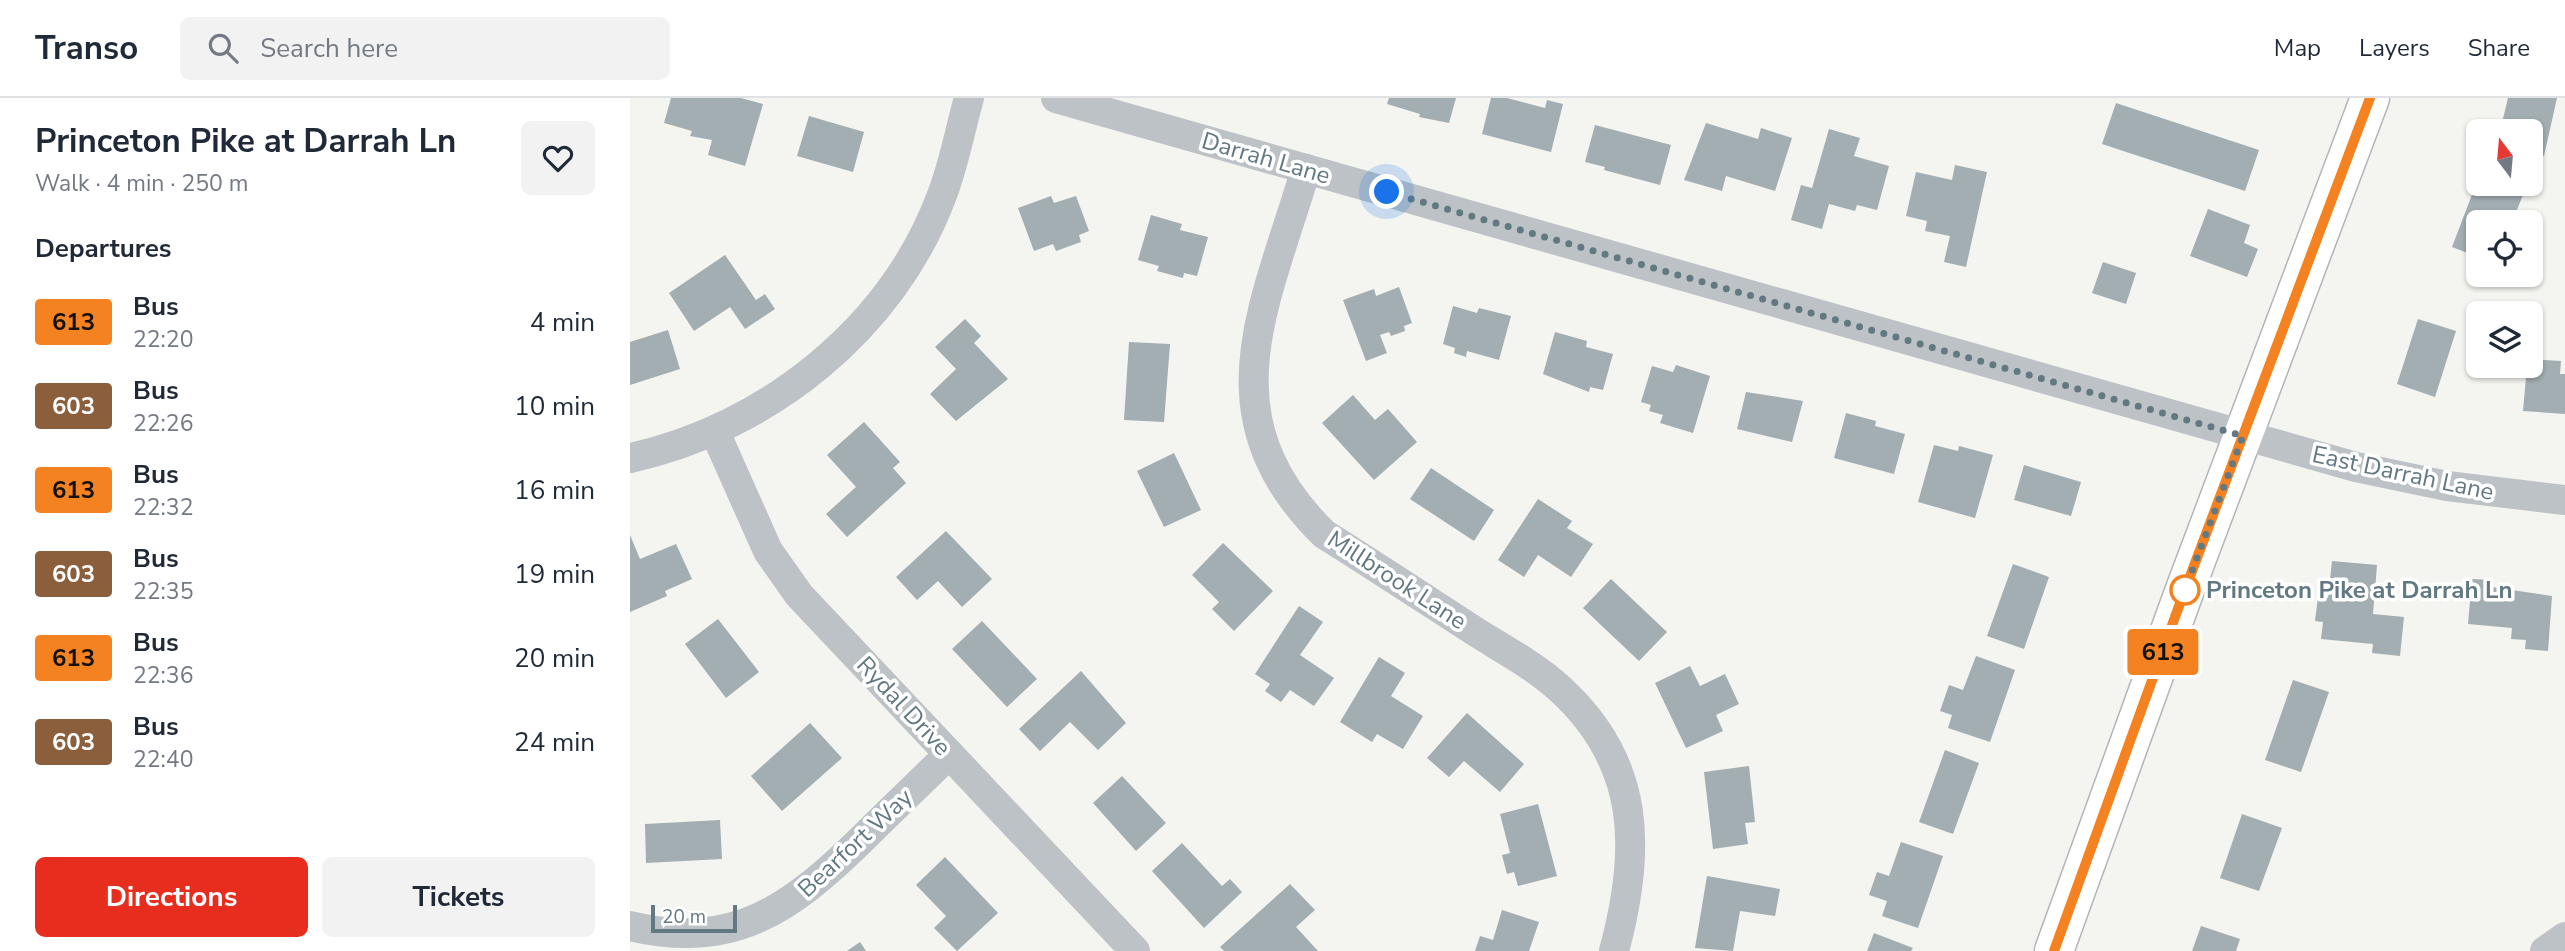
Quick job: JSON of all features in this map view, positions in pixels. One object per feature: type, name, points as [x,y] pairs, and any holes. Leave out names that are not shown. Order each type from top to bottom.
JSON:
[{"type":"main road","points":[[2054,951],[2370,98]]},
{"type":"street","points":[[630,458],[663,451],[715,432],[766,405],[809,375],[848,340],[883,300],[916,250],[942,195],[969,98]]},
{"type":"street","name":"Darrah Lane","points":[[1056,98],[2243,436]]},
{"type":"street","name":"Millbrook Lane","points":[[1306,169],[1256,335],[1252,369],[1253,407],[1262,444],[1276,475],[1297,507],[1324,534],[1539,673],[1582,711],[1603,741],[1620,778],[1630,817],[1632,861],[1614,951]]},
{"type":"street","name":"Rydal Drive","points":[[715,432],[756,526],[799,595],[1135,951]]},
{"type":"street","name":"East Darrah Lane","points":[[2243,436],[2356,467],[2447,486],[2565,500]]},
{"type":"street","name":"Bearfort Way","points":[[630,926],[673,933],[711,932],[745,924],[783,907],[814,885],[949,754]]},
{"type":"street","points":[[2545,951],[2565,937]]},
{"type":"building","points":[[671,98],[741,98],[763,104],[745,166],[708,155],[712,140],[690,136],[692,131],[664,123]]},
{"type":"building","points":[[1389,98],[1456,98],[1449,123],[1419,117],[1420,114],[1387,104]]},
{"type":"building","points":[[1491,98],[1507,98],[1545,108],[1547,100],[1563,104],[1551,152],[1482,134]]},
{"type":"building","points":[[2508,98],[2557,98],[2544,156],[2543,119],[2503,119]]},
{"type":"building","points":[[2116,103],[2259,150],[2245,191],[2102,144]]},
{"type":"building","points":[[809,116],[864,132],[853,172],[797,156]]},
{"type":"building","points":[[1706,123],[1758,139],[1761,128],[1792,138],[1775,191],[1726,176],[1722,191],[1684,180]]},
{"type":"building","points":[[1595,125],[1671,145],[1660,185],[1585,162]]},
{"type":"building","points":[[1829,129],[1860,138],[1854,156],[1889,166],[1877,210],[1857,205],[1855,211],[1829,204],[1822,229],[1791,220],[1801,185],[1812,188]]},
{"type":"building","points":[[1955,165],[1987,172],[1966,267],[1944,262],[1950,236],[1925,231],[1927,221],[1906,216],[1916,172],[1952,180]]},
{"type":"building","points":[[1051,196],[1054,203],[1076,196],[1089,231],[1079,235],[1081,242],[1056,251],[1053,244],[1034,251],[1018,208]]},
{"type":"building","points":[[2471,196],[2523,196],[2517,210],[2466,210]]},
{"type":"building","points":[[2208,209],[2250,225],[2244,243],[2258,249],[2247,277],[2190,256]]},
{"type":"building","points":[[2466,210],[2466,252],[2452,247]]},
{"type":"building","points":[[1151,215],[1182,224],[1180,230],[1208,237],[1197,276],[1184,273],[1183,278],[1157,271],[1159,266],[1138,260]]},
{"type":"building","points":[[725,255],[756,300],[765,294],[775,309],[745,329],[730,307],[694,331],[669,293]]},
{"type":"building","points":[[2103,262],[2136,273],[2126,304],[2092,293]]},
{"type":"building","points":[[1399,287],[1412,323],[1404,326],[1405,331],[1391,336],[1389,332],[1380,335],[1387,353],[1366,361],[1343,300],[1374,289],[1376,296]]},
{"type":"building","points":[[1453,306],[1477,313],[1479,308],[1511,316],[1499,360],[1467,351],[1466,357],[1454,353],[1455,348],[1443,344]]},
{"type":"building","points":[[965,319],[981,336],[974,343],[1008,379],[956,421],[930,394],[956,369],[935,347]]},
{"type":"building","points":[[2418,319],[2456,331],[2435,397],[2397,384]]},
{"type":"building","points":[[668,330],[680,369],[630,385],[630,342]]},
{"type":"building","points":[[1555,332],[1587,341],[1586,347],[1613,354],[1603,390],[1590,387],[1589,392],[1543,374]]},
{"type":"building","points":[[1129,342],[1170,344],[1164,422],[1124,420]]},
{"type":"building","points":[[2543,360],[2561,361],[2560,374],[2565,374],[2565,414],[2523,411],[2526,378],[2543,378]]},
{"type":"building","points":[[1676,365],[1710,376],[1693,433],[1660,423],[1663,415],[1649,411],[1651,405],[1641,402],[1652,366],[1673,372]]},
{"type":"building","points":[[1746,392],[1803,401],[1792,442],[1737,429]]},
{"type":"building","points":[[1353,395],[1375,420],[1388,409],[1417,442],[1374,480],[1322,423]]},
{"type":"building","points":[[1846,413],[1876,421],[1875,426],[1905,434],[1894,474],[1834,458]]},
{"type":"building","points":[[864,422],[900,462],[893,468],[906,483],[847,537],[826,514],[856,487],[827,455]]},
{"type":"building","points":[[1934,445],[1958,451],[1959,446],[1993,455],[1975,518],[1918,502]]},
{"type":"building","points":[[1174,453],[1201,510],[1164,527],[1137,471]]},
{"type":"building","points":[[2024,465],[2081,482],[2071,516],[2014,500]]},
{"type":"building","points":[[1431,468],[1494,510],[1474,541],[1410,499]]},
{"type":"building","points":[[1538,499],[1572,521],[1567,528],[1593,544],[1571,577],[1538,555],[1524,577],[1498,560]]},
{"type":"building","points":[[946,531],[992,579],[962,607],[938,581],[917,600],[896,577]]},
{"type":"building","points":[[630,535],[640,559],[676,544],[692,579],[665,591],[667,596],[630,612]]},
{"type":"building","points":[[1223,543],[1273,591],[1234,631],[1212,609],[1219,602],[1192,575]]},
{"type":"building","points":[[2332,561],[2377,565],[2373,614],[2404,617],[2400,656],[2372,653],[2373,644],[2321,639],[2323,622],[2315,621],[2318,597],[2328,598]]},
{"type":"building","points":[[2013,564],[2049,577],[2024,649],[1987,636]]},
{"type":"building","points":[[1611,579],[1667,632],[1639,661],[1583,608]]},
{"type":"building","points":[[2472,579],[2493,580],[2492,587],[2552,596],[2548,651],[2525,649],[2526,640],[2511,639],[2512,628],[2468,624]]},
{"type":"building","points":[[1299,606],[1323,622],[1300,655],[1334,678],[1314,706],[1290,690],[1281,702],[1265,691],[1270,684],[1255,674]]},
{"type":"building","points":[[718,619],[759,672],[726,698],[685,644]]},
{"type":"building","points":[[982,621],[1037,679],[1007,707],[952,649]]},
{"type":"building","points":[[1976,656],[2015,670],[1990,742],[1948,728],[1952,715],[1940,711],[1949,685],[1963,690]]},
{"type":"building","points":[[1379,657],[1405,673],[1391,696],[1423,716],[1403,749],[1377,734],[1372,742],[1340,722]]},
{"type":"building","points":[[1690,666],[1700,686],[1725,674],[1739,704],[1716,715],[1723,731],[1686,748],[1655,683]]},
{"type":"building","points":[[1081,671],[1126,723],[1098,750],[1070,722],[1040,751],[1019,729]]},
{"type":"building","points":[[2293,680],[2329,692],[2301,772],[2265,760]]},
{"type":"building","points":[[1467,713],[1524,764],[1500,792],[1464,761],[1449,777],[1427,758]]},
{"type":"building","points":[[810,723],[842,758],[782,811],[751,776]]},
{"type":"building","points":[[1945,750],[1979,763],[1953,834],[1919,822]]},
{"type":"building","points":[[1749,766],[1755,822],[1745,823],[1748,844],[1713,849],[1704,772]]},
{"type":"building","points":[[1122,776],[1166,823],[1136,851],[1093,803]]},
{"type":"building","points":[[1538,804],[1557,876],[1518,886],[1514,872],[1507,874],[1502,855],[1510,853],[1500,814]]},
{"type":"building","points":[[2242,814],[2282,828],[2259,891],[2220,878]]},
{"type":"building","points":[[720,820],[722,859],[646,863],[645,824]]},
{"type":"building","points":[[1901,842],[1943,856],[1918,928],[1882,916],[1887,901],[1869,895],[1877,872],[1889,876]]},
{"type":"building","points":[[1182,843],[1222,886],[1230,879],[1242,892],[1204,928],[1152,871]]},
{"type":"building","points":[[945,857],[998,913],[957,951],[934,928],[946,916],[916,885]]},
{"type":"building","points":[[1707,876],[1780,889],[1775,916],[1740,911],[1733,951],[1695,948]]},
{"type":"building","points":[[1290,884],[1315,910],[1296,927],[1318,951],[1224,951],[1220,947]]},
{"type":"building","points":[[1502,910],[1539,922],[1529,951],[1475,951],[1480,936],[1493,940]]},
{"type":"building","points":[[2201,926],[2240,939],[2236,951],[2192,951]]},
{"type":"building","points":[[1874,933],[1913,948],[1911,951],[1867,951]]},
{"type":"building","points":[[860,942],[866,951],[847,951]]},
{"type":"bus line","name":"613","points":[[2054,951],[2183,595],[2370,98]]},
{"type":"place","name":"Princeton Pike at Darrah Ln","points":[[2185,590]]},
{"type":"route","points":[[1387,192],[2243,436],[2183,595],[2185,590]]}]
